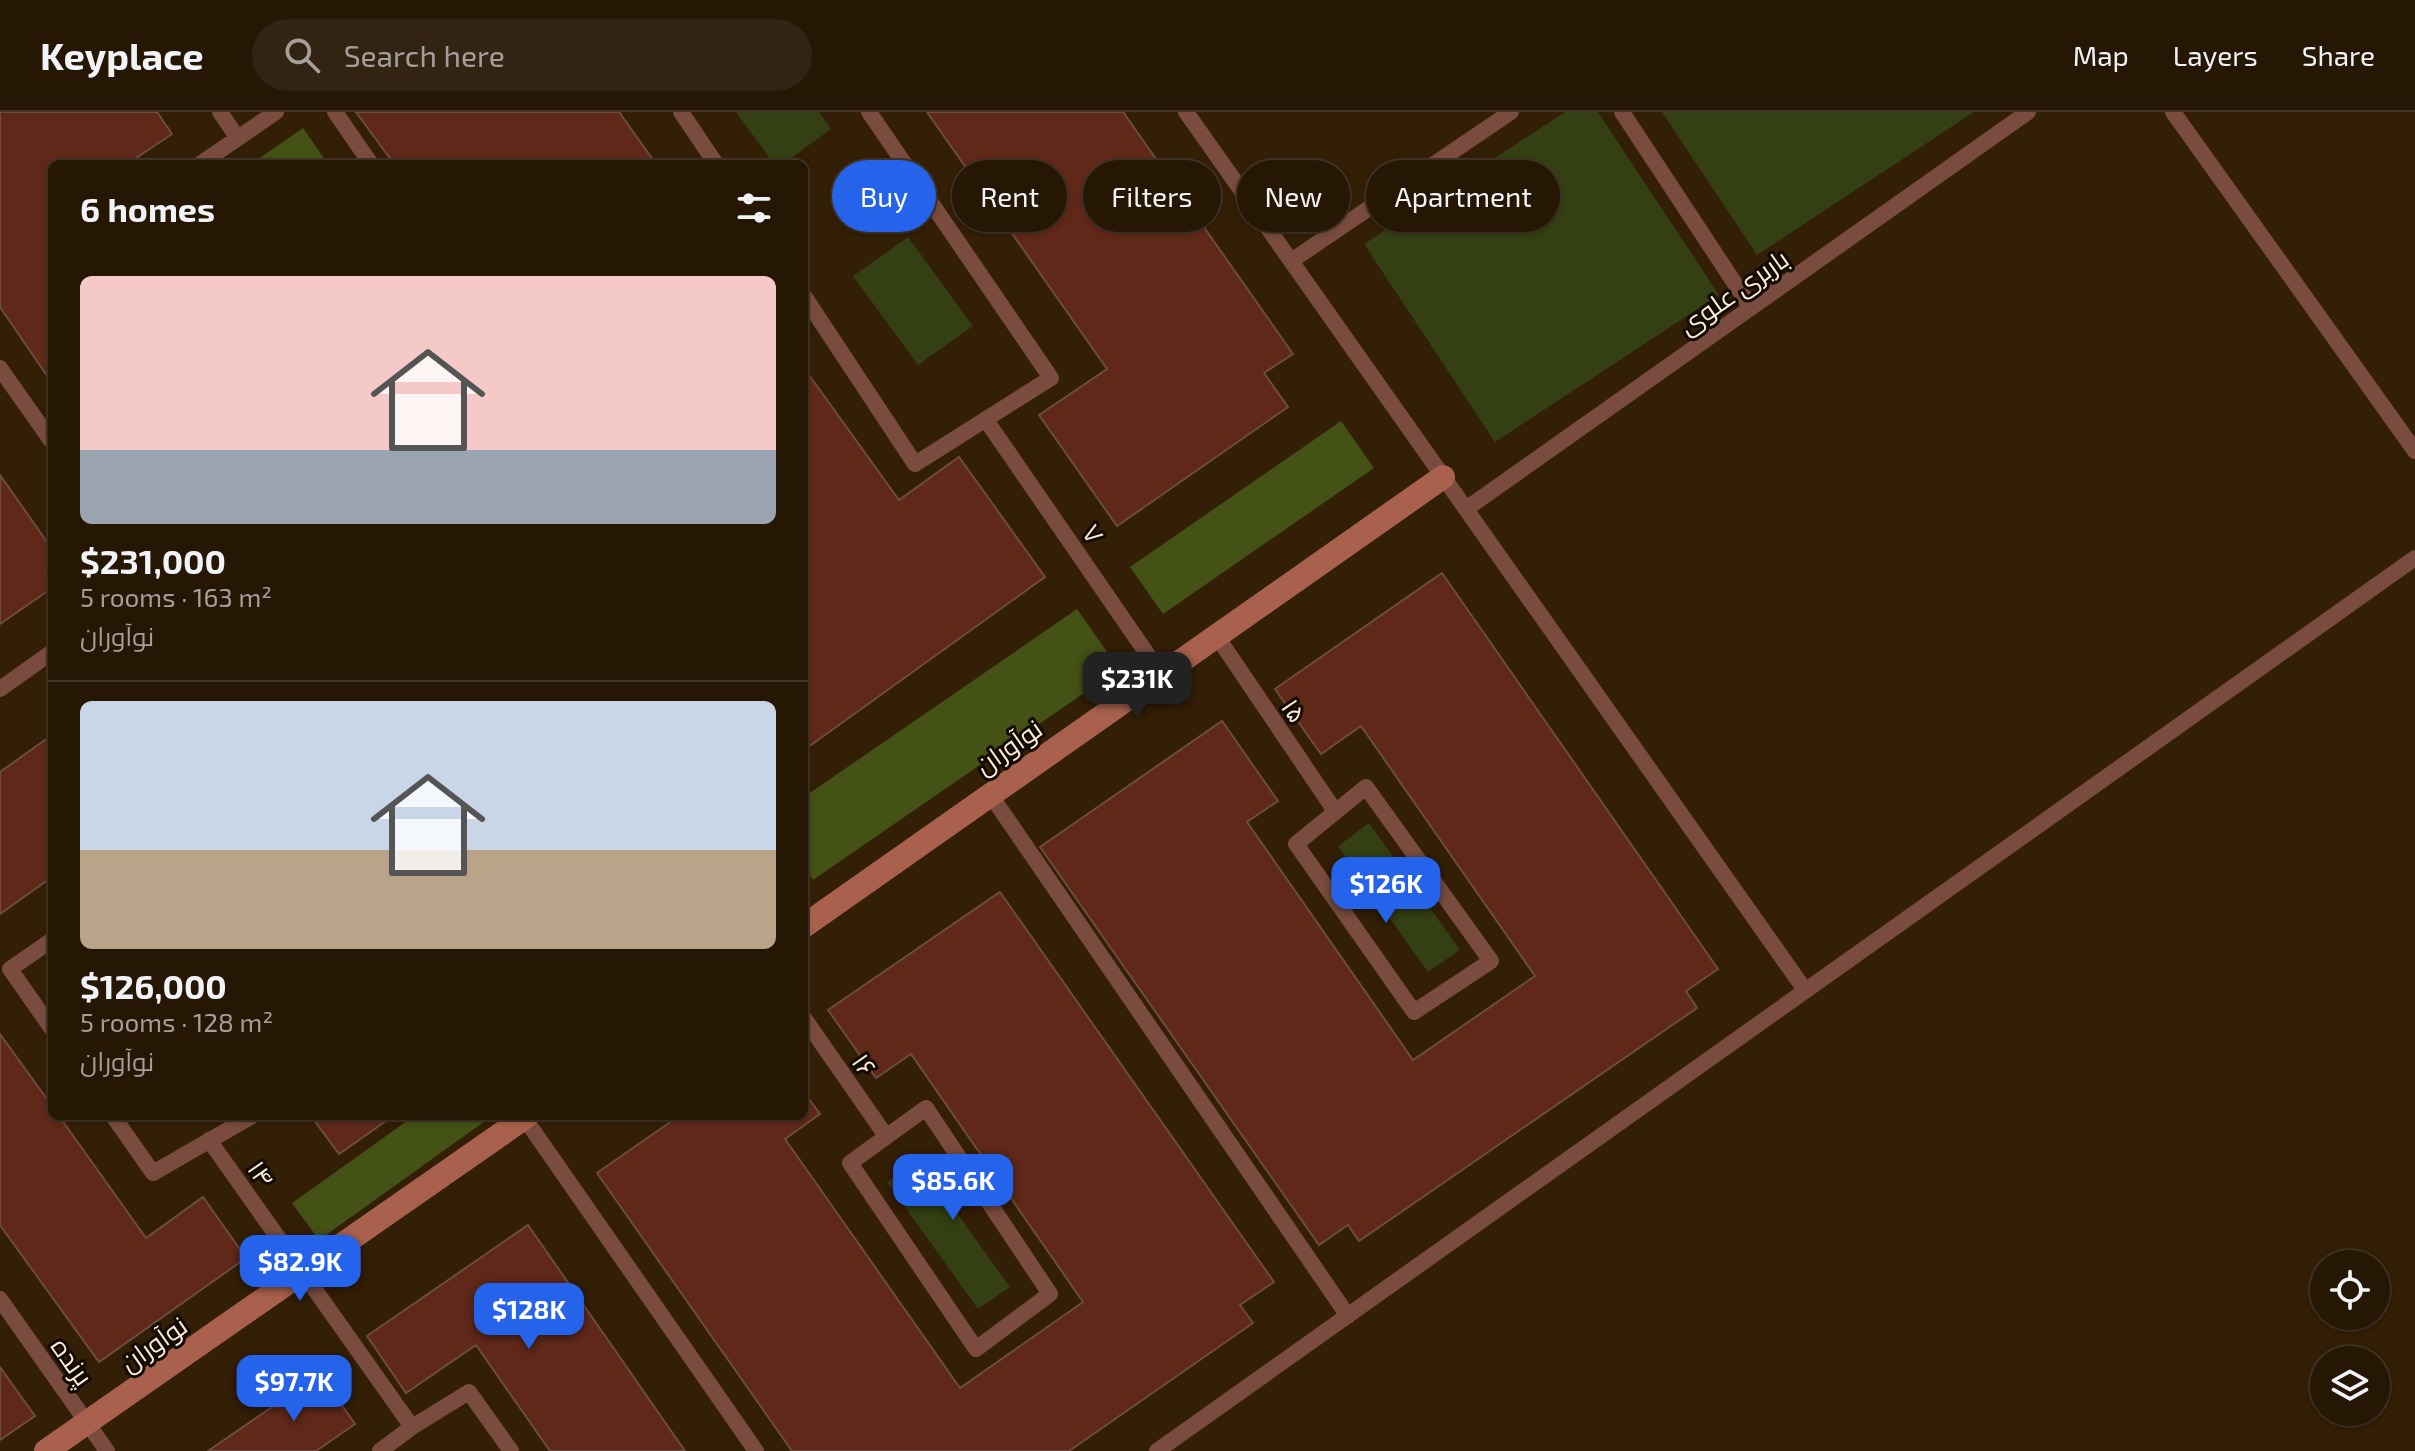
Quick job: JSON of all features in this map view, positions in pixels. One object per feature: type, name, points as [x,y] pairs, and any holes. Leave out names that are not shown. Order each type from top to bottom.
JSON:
[{"type":"street","name":"نوآوران","points":[[808,923],[1443,477]]},
{"type":"street","name":"نوآوران","points":[[46,1451],[521,1120]]},
{"type":"lane","points":[[220,112],[237,137]]},
{"type":"lane","points":[[205,160],[276,112]]},
{"type":"lane","points":[[335,112],[368,160]]},
{"type":"lane","points":[[681,112],[713,160]]},
{"type":"lane","points":[[808,302],[915,464],[1051,378],[869,112]]},
{"type":"lane","points":[[1291,261],[1511,112]]},
{"type":"lane","points":[[1622,112],[1751,308]]},
{"type":"lane","name":"باربری علوی","points":[[1466,509],[1751,308],[2010,117],[2028,112]]},
{"type":"lane","points":[[2173,112],[2415,451]]},
{"type":"lane","points":[[1194,115],[1291,261],[1805,990]]},
{"type":"lane","points":[[0,368],[48,436]]},
{"type":"lane","name":"۷","points":[[986,420],[1161,674]]},
{"type":"lane","points":[[1157,1451],[2415,558]]},
{"type":"lane","name":"۱۵","points":[[1216,635],[1335,811]]},
{"type":"lane","points":[[0,689],[48,655]]},
{"type":"lane","points":[[1366,787],[1491,961],[1414,1012],[1296,844],[1335,811],[1366,787]]},
{"type":"lane","points":[[990,794],[1348,1316]]},
{"type":"lane","points":[[48,943],[10,969],[48,1023]]},
{"type":"lane","name":"۱۶","points":[[808,1024],[886,1136]]},
{"type":"lane","points":[[926,1108],[1050,1294],[976,1349],[850,1163],[886,1136],[926,1108]]},
{"type":"lane","points":[[116,1120],[153,1173],[245,1120]]},
{"type":"lane","points":[[527,1120],[756,1451]]},
{"type":"lane","name":"۱۴","points":[[209,1140],[412,1427]]},
{"type":"lane","name":"پرنده","points":[[0,1299],[107,1451]]},
{"type":"lane","points":[[380,1451],[469,1392],[511,1451]]},
{"type":"green space","points":[[736,112],[819,112],[831,129],[788,160],[771,160]]},
{"type":"green space","points":[[1565,112],[1598,112],[1719,295],[1495,442],[1364,244],[1382,232],[1560,232],[1560,160],[1492,160]]},
{"type":"green space","points":[[1662,112],[1974,112],[1757,255]]},
{"type":"green space","points":[[303,128],[325,160],[257,160]]},
{"type":"green space","points":[[908,237],[973,326],[918,365],[853,276]]},
{"type":"green space","points":[[1341,421],[1374,468],[1163,614],[1130,567]]},
{"type":"green space","points":[[1077,609],[1119,669],[813,880],[808,873],[808,794]]},
{"type":"green space","points":[[1369,823],[1460,950],[1428,972],[1338,846]]},
{"type":"green space","points":[[408,1120],[487,1120],[319,1240],[292,1203]]},
{"type":"green space","points":[[919,1160],[1010,1287],[978,1309],[887,1182]]},
{"type":"building","points":[[0,112],[157,112],[172,134],[133,160],[48,160],[48,377],[0,307]]},
{"type":"building","points":[[356,112],[619,112],[653,160],[391,160]]},
{"type":"building","points":[[927,112],[1123,112],[1157,160],[1083,160],[1083,232],[1207,232],[1293,354],[1264,373],[1288,407],[1117,526],[1039,415],[1107,369],[1011,232],[1067,232],[1067,160],[961,160]]},
{"type":"building","points":[[808,374],[899,500],[959,457],[1045,577],[808,747]]},
{"type":"building","points":[[0,475],[48,543],[48,591],[0,624]]},
{"type":"building","points":[[1442,573],[1718,969],[1686,991],[1697,1008],[1359,1241],[1348,1225],[1319,1245],[1040,847],[1222,721],[1278,801],[1247,822],[1413,1060],[1535,976],[1361,726],[1321,754],[1275,689]]},
{"type":"building","points":[[48,738],[48,880],[0,914],[0,772]]},
{"type":"building","points":[[1000,892],[1274,1282],[1240,1305],[1253,1323],[1069,1451],[792,1451],[597,1173],[673,1120],[808,1120],[808,1098],[820,1114],[785,1139],[960,1388],[1083,1302],[911,1054],[876,1078],[828,1010]]},
{"type":"building","points":[[0,1034],[48,1100],[48,1120],[62,1120],[146,1238],[203,1197],[246,1258],[99,1362],[0,1225]]},
{"type":"building","points":[[314,1120],[387,1120],[339,1154]]},
{"type":"building","points":[[528,1225],[685,1451],[550,1451],[476,1345],[406,1393],[367,1336]]},
{"type":"building","points":[[0,1367],[35,1416],[0,1440]]},
{"type":"building","points":[[320,1374],[355,1424],[316,1451],[208,1451]]}]
